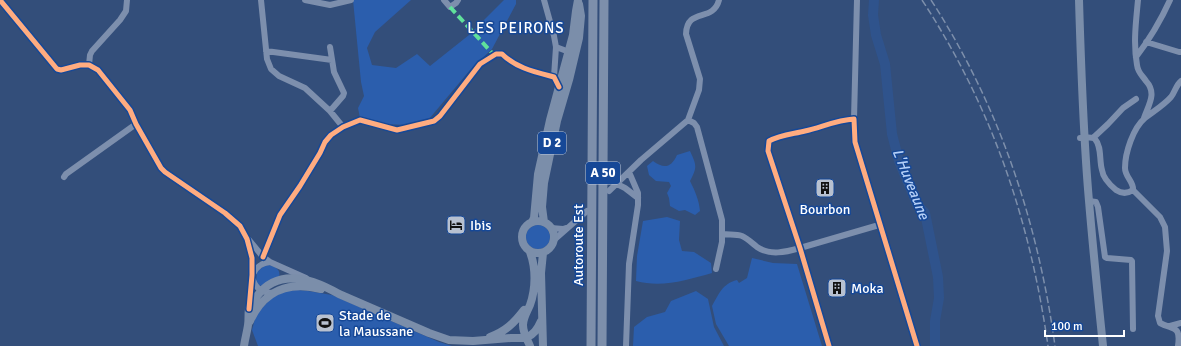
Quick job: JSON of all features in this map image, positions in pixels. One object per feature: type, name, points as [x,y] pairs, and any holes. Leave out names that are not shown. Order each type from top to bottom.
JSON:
[{"type":"highway","name":"Autoroute Est","points":[[591,346],[593,0]]},
{"type":"highway","name":"Autoroute Est","points":[[602,346],[604,0]]},
{"type":"main road","name":"D 2","points":[[532,222],[534,218],[538,174],[550,120],[573,35],[578,0]]},
{"type":"main road","name":"D 2","points":[[544,222],[542,207],[546,169],[579,38],[581,16],[578,0]]},
{"type":"main road","points":[[1079,0],[1081,74],[1079,92],[1086,138],[1084,175],[1089,201],[1103,346]]},
{"type":"main road","points":[[527,343],[523,326],[524,318],[534,292],[534,265],[530,252],[523,242],[522,235],[526,227],[532,222],[544,222],[551,228],[554,236],[552,246],[543,253],[530,252]]},
{"type":"main road","points":[[543,253],[541,273],[543,346]]},
{"type":"main road","points":[[244,346],[249,309],[261,291],[272,283],[284,279],[311,281],[325,286],[337,293],[449,340],[463,341],[511,338],[527,343]]},
{"type":"main road","points":[[248,325],[256,310],[262,303],[276,292],[290,286],[306,286],[337,293]]},
{"type":"main road","points":[[482,340],[498,334],[513,323],[532,297]]},
{"type":"main road","points":[[527,343],[538,330],[542,312]]},
{"type":"street","points":[[0,0],[57,69],[61,70],[80,65],[89,65],[98,70],[130,110],[136,124],[161,168],[225,213],[240,226],[247,239],[251,252],[252,277],[249,309]]},
{"type":"street","points":[[89,65],[92,51],[120,20],[126,11],[127,0]]},
{"type":"street","points":[[261,0],[267,59],[271,69],[279,76],[305,88],[330,111],[344,127]]},
{"type":"street","points":[[305,0],[330,5],[350,0]]},
{"type":"street","points":[[444,0],[450,7],[458,0]]},
{"type":"street","points":[[544,0],[556,47],[554,77],[559,86]]},
{"type":"street","points":[[609,191],[688,120],[693,110],[700,79],[686,34],[686,28],[688,23],[693,18],[712,12],[718,5],[719,0]]},
{"type":"street","points":[[857,0],[854,119],[855,142],[916,346]]},
{"type":"street","points":[[1138,0],[1134,39],[1138,72],[1147,82],[1153,94],[1144,120]]},
{"type":"street","points":[[1136,57],[1170,0]]},
{"type":"street","points":[[1146,42],[1181,52]]},
{"type":"street","points":[[330,47],[334,72],[344,93],[330,111]]},
{"type":"street","points":[[556,47],[569,51],[573,54],[572,64]]},
{"type":"street","points":[[266,51],[332,60]]},
{"type":"street","points":[[264,257],[280,214],[300,186],[325,142],[331,135],[360,120],[397,130],[434,121],[440,116],[480,64],[496,54],[502,54],[508,61],[517,66],[554,77]]},
{"type":"street","points":[[1178,346],[1178,332],[1170,326],[1160,323],[1158,316],[1167,251],[1166,227],[1160,216],[1133,190],[1133,185],[1127,177],[1125,170],[1128,147],[1140,123],[1172,96],[1181,81]]},
{"type":"street","points":[[1086,138],[1108,124],[1123,108],[1136,99]]},
{"type":"street","points":[[830,346],[768,151],[769,141],[843,120],[854,119]]},
{"type":"street","points":[[688,120],[694,122],[697,127],[722,220],[723,234],[716,269]]},
{"type":"street","points":[[64,178],[66,174],[136,124]]},
{"type":"street","points":[[1086,138],[1096,140],[1099,148],[1102,171],[1106,180],[1121,193],[1129,193],[1133,190]]},
{"type":"street","points":[[626,346],[629,264],[638,205],[638,193],[629,172]]},
{"type":"street","points":[[617,184],[638,198]]},
{"type":"street","points":[[1089,201],[1096,202],[1098,207],[1105,257],[1132,261],[1133,329]]},
{"type":"street","points":[[554,240],[587,211]]},
{"type":"street","points":[[723,234],[741,235],[764,251],[772,253],[788,252],[878,222]]},
{"type":"street","points":[[551,228],[569,228]]},
{"type":"street","points":[[247,239],[270,262],[311,281]]},
{"type":"street","points":[[270,262],[259,266],[255,270],[252,277],[255,285],[261,291],[276,292],[284,279],[280,267]]},
{"type":"street","points":[[1170,326],[1181,323]]},
{"type":"shaded area","points":[[353,0],[411,0],[375,32],[367,48],[372,65],[396,68],[417,54],[430,66],[469,35],[504,0],[516,0],[516,4],[492,49],[470,70],[429,119],[406,125],[384,124],[360,118],[358,108],[364,96],[361,82]]},
{"type":"shaded area","points":[[690,151],[695,166],[694,173],[690,181],[699,203],[700,211],[695,215],[685,210],[679,211],[670,206],[667,193],[671,186],[669,182],[656,181],[649,175],[647,166],[653,161],[664,166],[670,165],[677,155]]},
{"type":"shaded area","points":[[667,217],[680,221],[679,240],[682,251],[694,252],[711,263],[712,273],[665,283],[655,284],[636,281],[637,256],[643,221]]},
{"type":"shaded area","points":[[538,225],[543,226],[549,232],[549,242],[543,248],[538,249],[533,248],[527,242],[526,237],[527,232],[533,226]]},
{"type":"shaded area","points":[[752,258],[773,263],[797,264],[822,346],[729,346],[716,324],[712,306],[724,287],[737,280],[739,283],[747,278]]},
{"type":"shaded area","points":[[269,265],[277,269],[279,272],[279,277],[261,286],[256,282],[257,272],[264,266]]},
{"type":"shaded area","name":"Stade de la Maussane","points":[[297,290],[332,295],[439,342],[452,346],[258,346],[252,330],[256,315],[271,298],[286,291]]},
{"type":"shaded area","points":[[696,291],[708,299],[714,327],[724,346],[633,346],[634,327],[647,317],[665,312],[671,301]]},
{"type":"waterway","name":"L'Huveaune","points":[[874,0],[873,15],[876,35],[885,64],[892,134],[899,161],[917,204],[925,213],[938,277],[939,298],[935,321],[935,346]]},
{"type":"railway","points":[[922,0],[947,40],[969,81],[988,123],[1004,166],[1019,209],[1031,254],[1048,346]]},
{"type":"railway","points":[[931,0],[977,81],[996,123],[1012,166],[1038,254],[1048,300],[1055,346]]},
{"type":"marked path","points":[[450,7],[494,55]]},
{"type":"cycle path","points":[[0,0],[57,69],[61,70],[80,65],[89,65],[98,70],[130,110],[136,124],[161,168],[225,213],[240,226],[247,239],[252,258],[249,309]]},
{"type":"cycle path","points":[[263,257],[280,215],[300,186],[325,142],[331,135],[343,127],[360,120],[397,130],[434,121],[440,116],[480,64],[496,54],[502,54],[513,63],[526,69],[554,77],[559,87]]},
{"type":"cycle path","points":[[829,346],[800,248],[768,151],[769,141],[782,136],[854,119],[855,142],[917,346]]},
{"type":"place","name":"Bourbon","points":[[825,188]]},
{"type":"place","name":"Ibis","points":[[456,225]]},
{"type":"place","name":"Moka","points":[[837,288]]},
{"type":"place","name":"Stade de la Maussane","points":[[325,323]]},
{"type":"district","name":"LES PEIRONS","points":[[516,28]]}]
